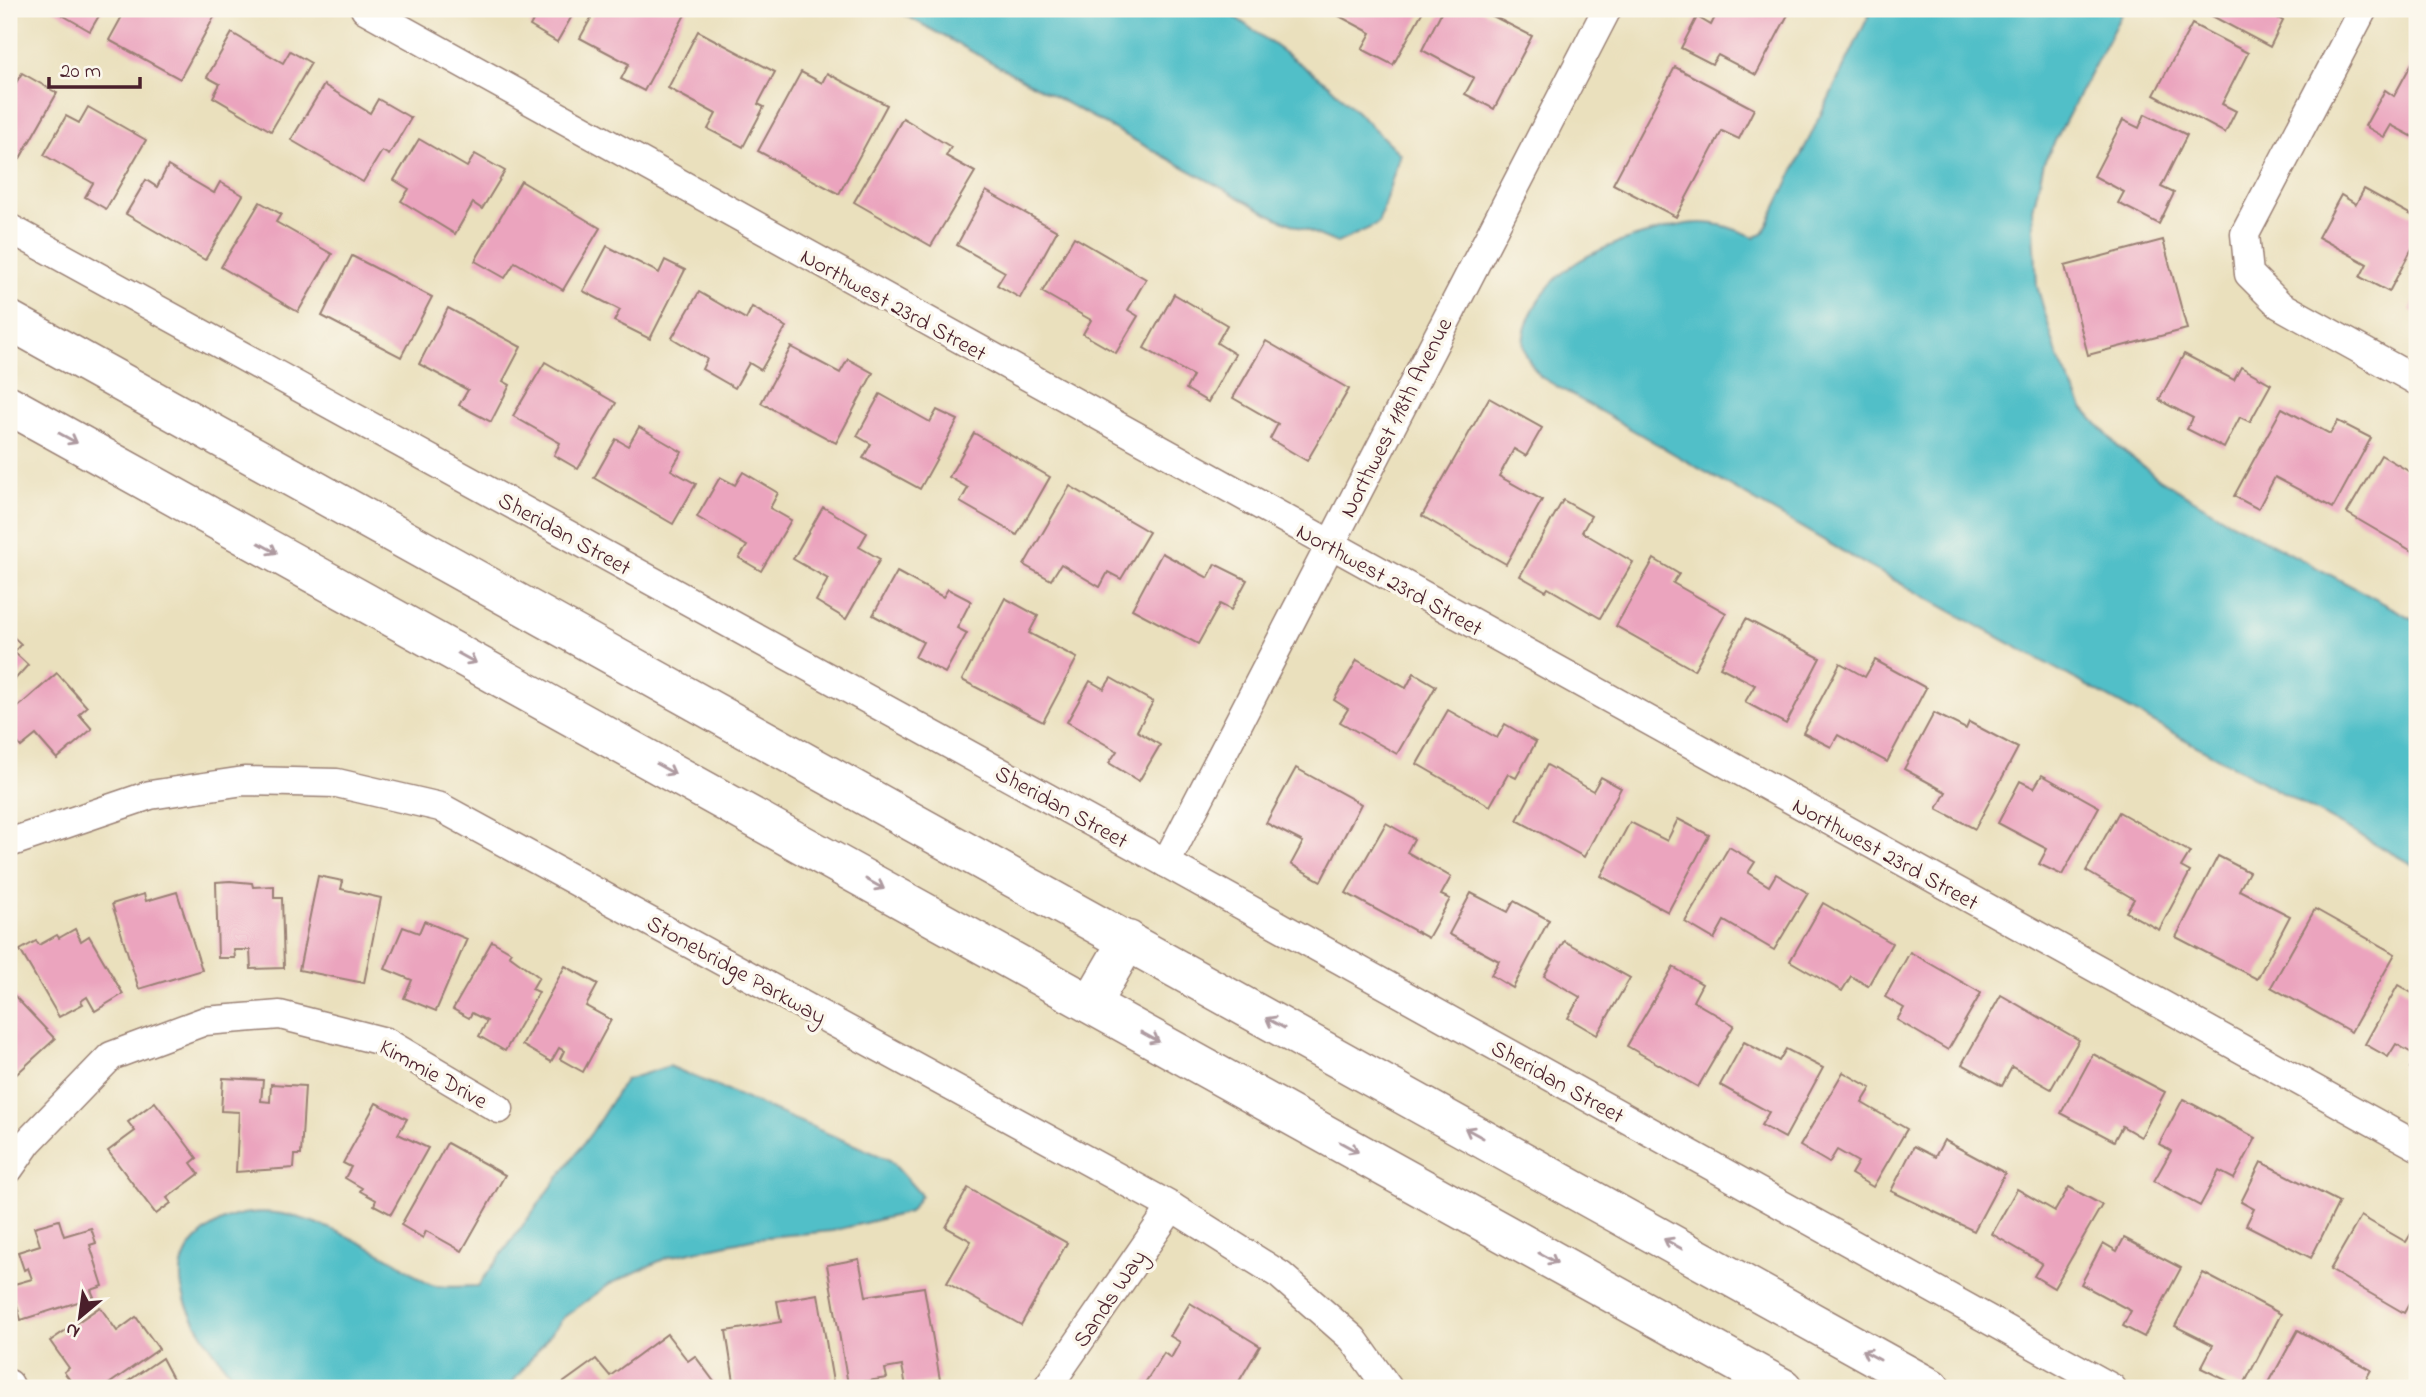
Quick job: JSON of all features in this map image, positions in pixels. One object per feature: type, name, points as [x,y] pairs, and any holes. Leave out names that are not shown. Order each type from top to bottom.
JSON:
[{"type":"main road","points":[[9,320],[1931,1388]]},
{"type":"main road","points":[[9,405],[1783,1388]]},
{"type":"main road","points":[[1091,1004],[1128,940]]},
{"type":"street","name":"Northwest 23rd Street","points":[[365,9],[2417,1146]]},
{"type":"street","name":"Northwest 118th Avenue","points":[[1166,863],[1607,9]]},
{"type":"street","points":[[2363,9],[2245,234],[2249,274],[2280,305],[2417,381]]},
{"type":"street","name":"Sheridan Street","points":[[9,228],[1166,863],[2112,1388]]},
{"type":"street","name":"Stonebridge Parkway","points":[[9,843],[150,795],[244,781],[337,783],[439,807],[1172,1207],[1280,1275],[1353,1339],[1388,1388]]},
{"type":"street","name":"Kimmie Drive","points":[[9,1169],[28,1142],[111,1056],[205,1021],[280,1015],[386,1042],[499,1109]]},
{"type":"street","name":"Sands Way","points":[[1047,1388],[1172,1207]]},
{"type":"water","points":[[894,9],[1224,9],[1329,85],[1400,154],[1378,224],[1337,243],[1275,217]]},
{"type":"water","points":[[1872,9],[2124,9],[2044,162],[2033,209],[2037,286],[2058,358],[2083,408],[2118,447],[2161,480],[2229,521],[2417,621],[2417,867],[1856,559],[1541,377],[1530,362],[1523,340],[1531,314],[1552,283],[1579,261],[1646,234],[1692,223],[1721,225],[1755,237],[1763,234]]},
{"type":"water","points":[[669,1066],[890,1160],[921,1195],[909,1212],[832,1231],[756,1238],[668,1257],[610,1284],[564,1317],[508,1388],[241,1388],[192,1317],[184,1297],[181,1277],[184,1258],[196,1240],[218,1223],[242,1214],[268,1212],[294,1216],[346,1236],[395,1261],[431,1285],[478,1286],[592,1132],[625,1080]]},
{"type":"building","points":[[52,9],[103,9],[90,31]]},
{"type":"building","points":[[126,9],[182,9],[189,13],[191,9],[218,10],[180,79],[109,40]]},
{"type":"building","points":[[496,9],[513,9],[509,16]]},
{"type":"building","points":[[525,9],[576,9],[557,42],[530,26],[536,15]]},
{"type":"building","points":[[596,9],[688,9],[644,91],[621,79],[629,64],[580,38]]},
{"type":"building","points":[[1326,9],[1424,9],[1393,65],[1362,49],[1371,33]]},
{"type":"building","points":[[1443,9],[1479,9],[1532,36],[1494,109],[1465,94],[1474,78],[1422,50]]},
{"type":"building","points":[[1719,9],[1791,9],[1756,75],[1718,55],[1712,64],[1681,48],[1697,17],[1711,25]]},
{"type":"building","points":[[2199,9],[2272,9],[2269,13],[2283,21],[2270,47]]},
{"type":"building","points":[[2192,24],[2248,53],[2222,104],[2236,111],[2225,133],[2154,95]]},
{"type":"building","points":[[698,31],[775,72],[758,104],[764,107],[743,147],[708,129],[716,114],[668,88]]},
{"type":"building","points":[[232,33],[283,63],[290,51],[311,63],[271,131],[213,97],[220,84],[207,77]]},
{"type":"building","points":[[2412,63],[2417,66],[2417,139],[2391,125],[2384,137],[2365,126],[2385,90],[2394,96]]},
{"type":"building","points":[[1675,67],[1754,109],[1739,139],[1722,131],[1676,217],[1613,184]]},
{"type":"building","points":[[801,72],[822,83],[827,73],[887,105],[839,194],[758,151]]},
{"type":"building","points":[[22,73],[57,93],[19,160],[9,154],[9,82],[14,86]]},
{"type":"building","points":[[324,85],[370,113],[378,99],[411,118],[389,155],[382,151],[363,182],[291,140]]},
{"type":"building","points":[[88,107],[146,140],[106,209],[85,197],[93,183],[44,155],[66,116],[79,123]]},
{"type":"building","points":[[2145,114],[2187,135],[2161,187],[2174,193],[2159,224],[2118,203],[2124,192],[2094,176],[2123,120],[2139,128]]},
{"type":"building","points":[[903,118],[951,147],[946,156],[975,172],[931,246],[854,202]]},
{"type":"building","points":[[419,139],[467,167],[475,154],[505,171],[482,209],[473,203],[455,234],[401,201],[409,189],[394,180]]},
{"type":"building","points":[[168,166],[214,193],[220,182],[243,195],[205,260],[126,214],[146,180],[157,187]]},
{"type":"building","points":[[521,181],[600,228],[563,290],[515,262],[505,278],[475,261]]},
{"type":"building","points":[[2364,189],[2417,218],[2417,239],[2389,292],[2360,277],[2367,264],[2318,237],[2341,195],[2356,204]]},
{"type":"building","points":[[986,191],[1057,231],[1020,298],[997,285],[1005,272],[957,245]]},
{"type":"building","points":[[260,202],[281,214],[276,222],[332,254],[298,312],[221,267]]},
{"type":"building","points":[[1074,237],[1146,279],[1128,310],[1138,316],[1116,353],[1083,334],[1091,320],[1042,292]]},
{"type":"building","points":[[2163,240],[2187,329],[2088,355],[2065,266]]},
{"type":"building","points":[[607,246],[659,273],[665,260],[685,270],[650,339],[614,321],[620,310],[583,291]]},
{"type":"building","points":[[352,256],[432,297],[401,357],[322,316]]},
{"type":"building","points":[[699,292],[746,319],[752,307],[786,327],[761,370],[749,363],[735,388],[702,369],[707,359],[672,338]]},
{"type":"building","points":[[1174,294],[1227,325],[1217,343],[1235,354],[1208,402],[1186,389],[1193,376],[1144,348]]},
{"type":"building","points":[[2417,297],[2417,314],[2410,310]]},
{"type":"building","points":[[448,308],[521,347],[503,381],[510,385],[491,422],[459,405],[468,390],[419,364]]},
{"type":"building","points":[[1266,341],[1349,389],[1307,461],[1270,439],[1278,424],[1233,398]]},
{"type":"building","points":[[791,347],[840,373],[848,359],[873,373],[836,443],[761,403]]},
{"type":"building","points":[[2184,354],[2234,380],[2241,367],[2271,384],[2250,422],[2240,417],[2224,448],[2187,429],[2193,418],[2159,400]]},
{"type":"building","points":[[545,362],[616,403],[578,469],[554,455],[560,443],[513,416]]},
{"type":"building","points":[[880,394],[930,422],[937,410],[958,420],[920,489],[863,458],[871,444],[857,436]]},
{"type":"building","points":[[1489,398],[1542,428],[1526,456],[1514,449],[1499,476],[1542,500],[1506,564],[1422,516]]},
{"type":"building","points":[[2282,408],[2330,434],[2338,421],[2371,438],[2333,508],[2275,477],[2258,509],[2234,496]]},
{"type":"building","points":[[639,427],[682,452],[671,470],[696,484],[673,524],[594,478],[616,439],[628,446]]},
{"type":"building","points":[[974,433],[1050,477],[1017,535],[960,502],[968,488],[949,477]]},
{"type":"building","points":[[2381,455],[2417,476],[2417,554],[2347,513]]},
{"type":"building","points":[[743,472],[778,493],[770,508],[791,520],[761,571],[739,558],[747,546],[697,517],[720,477],[735,485]]},
{"type":"building","points":[[1070,486],[1149,532],[1121,579],[1108,572],[1100,587],[1061,564],[1051,580],[1024,565]]},
{"type":"building","points":[[1563,500],[1591,516],[1582,532],[1633,562],[1600,618],[1548,588],[1546,591],[1520,576]]},
{"type":"building","points":[[823,507],[867,533],[859,547],[880,559],[846,619],[816,601],[828,579],[793,559]]},
{"type":"building","points":[[1162,553],[1208,578],[1215,564],[1247,580],[1231,610],[1220,604],[1198,644],[1132,609]]},
{"type":"building","points":[[1654,559],[1679,574],[1673,583],[1726,613],[1694,670],[1616,626]]},
{"type":"building","points":[[897,572],[943,597],[948,589],[971,601],[957,628],[967,633],[945,673],[915,657],[923,642],[873,615]]},
{"type":"building","points":[[1005,598],[1038,616],[1029,633],[1077,658],[1043,722],[962,680]]},
{"type":"building","points":[[1746,619],[1820,658],[1786,724],[1745,702],[1755,685],[1720,667]]},
{"type":"building","points":[[9,633],[21,644],[14,652],[28,665],[9,686]]},
{"type":"building","points":[[1357,660],[1406,688],[1414,673],[1436,686],[1397,754],[1340,722],[1348,709],[1334,700]]},
{"type":"building","points":[[1875,660],[1926,688],[1887,762],[1838,735],[1831,747],[1803,733],[1840,663],[1865,677]]},
{"type":"building","points":[[57,673],[87,707],[79,714],[92,729],[57,759],[36,735],[21,747],[9,733],[9,715]]},
{"type":"building","points":[[1111,678],[1153,702],[1137,731],[1160,745],[1139,781],[1109,763],[1117,751],[1067,722],[1090,681],[1104,689]]},
{"type":"building","points":[[1448,710],[1497,738],[1505,724],[1536,742],[1516,778],[1508,774],[1490,806],[1417,764]]},
{"type":"building","points":[[1934,713],[1966,729],[1969,722],[2018,748],[1975,829],[1937,809],[1946,792],[1904,769]]},
{"type":"building","points":[[1547,765],[1593,791],[1601,777],[1621,788],[1584,857],[1517,820]]},
{"type":"building","points":[[1296,768],[1361,804],[1321,881],[1291,864],[1303,842],[1266,823]]},
{"type":"building","points":[[2042,775],[2099,807],[2062,875],[2039,864],[2047,849],[1998,823],[2020,781],[2034,788]]},
{"type":"building","points":[[2119,812],[2190,852],[2181,867],[2190,872],[2159,930],[2126,912],[2134,899],[2086,871]]},
{"type":"building","points":[[1678,819],[1709,835],[1668,912],[1601,876],[1630,822],[1667,841]]},
{"type":"building","points":[[1386,823],[1414,839],[1407,852],[1451,877],[1441,895],[1450,899],[1428,938],[1346,893]]},
{"type":"building","points":[[1729,847],[1755,862],[1748,873],[1769,886],[1776,874],[1808,893],[1774,950],[1724,921],[1714,939],[1685,922]]},
{"type":"building","points":[[2218,856],[2249,872],[2239,890],[2290,916],[2257,979],[2176,937]]},
{"type":"building","points":[[318,876],[343,881],[341,889],[381,898],[364,983],[299,970]]},
{"type":"building","points":[[216,882],[252,883],[253,887],[274,886],[274,898],[282,898],[284,968],[251,969],[250,950],[234,950],[235,958],[218,958]]},
{"type":"building","points":[[177,892],[202,970],[139,989],[112,904],[144,894],[146,901]]},
{"type":"building","points":[[1471,893],[1508,912],[1514,901],[1549,920],[1513,988],[1491,975],[1499,961],[1449,934]]},
{"type":"building","points":[[1823,903],[1892,943],[1868,986],[1851,976],[1842,991],[1790,961]]},
{"type":"building","points":[[2315,909],[2395,954],[2351,1032],[2271,987]]},
{"type":"building","points":[[424,921],[467,939],[436,1011],[404,998],[412,980],[385,969],[403,927],[419,933]]},
{"type":"building","points":[[75,929],[81,941],[89,936],[123,994],[95,1011],[87,997],[81,1001],[83,1004],[59,1017],[20,950],[36,941],[39,945],[57,935],[59,938]]},
{"type":"building","points":[[492,941],[511,952],[509,955],[539,977],[532,989],[539,992],[505,1051],[479,1036],[487,1021],[472,1013],[469,1018],[453,1009]]},
{"type":"building","points":[[1564,941],[1630,978],[1597,1035],[1568,1018],[1580,997],[1544,976]]},
{"type":"building","points":[[1910,952],[1981,993],[1948,1050],[1897,1020],[1904,1008],[1885,997]]},
{"type":"building","points":[[565,966],[598,984],[586,1006],[611,1020],[583,1072],[560,1059],[564,1051],[559,1048],[551,1062],[522,1045]]},
{"type":"building","points":[[1673,967],[1702,984],[1693,1001],[1734,1025],[1698,1087],[1627,1046]]},
{"type":"building","points":[[2398,985],[2417,996],[2417,1056],[2396,1044],[2388,1057],[2365,1044]]},
{"type":"building","points":[[9,990],[55,1039],[9,1081]]},
{"type":"building","points":[[2001,995],[2079,1040],[2051,1089],[2012,1067],[2002,1086],[1962,1064]]},
{"type":"building","points":[[1744,1042],[1779,1061],[1786,1049],[1823,1068],[1785,1138],[1761,1125],[1769,1112],[1720,1085]]},
{"type":"building","points":[[2093,1054],[2165,1092],[2141,1137],[2122,1126],[2114,1141],[2061,1113]]},
{"type":"building","points":[[2417,1056],[2417,1072],[2410,1068]]},
{"type":"building","points":[[1843,1072],[1871,1088],[1862,1103],[1907,1129],[1873,1187],[1851,1174],[1858,1162],[1837,1150],[1829,1163],[1800,1146]]},
{"type":"building","points":[[223,1078],[263,1080],[261,1101],[270,1102],[271,1084],[305,1086],[301,1155],[295,1155],[294,1168],[236,1172],[239,1112],[221,1111]]},
{"type":"building","points":[[2183,1099],[2256,1138],[2234,1179],[2219,1171],[2200,1206],[2154,1181],[2171,1151],[2159,1144]]},
{"type":"building","points":[[155,1102],[197,1158],[191,1163],[199,1174],[167,1198],[171,1203],[156,1214],[108,1151],[135,1131],[128,1122]]},
{"type":"building","points":[[376,1103],[407,1119],[398,1134],[428,1148],[391,1214],[374,1205],[376,1200],[345,1178],[351,1167],[343,1163]]},
{"type":"building","points":[[1944,1140],[2005,1173],[1974,1231],[1891,1191],[1914,1146],[1935,1157]]},
{"type":"building","points":[[447,1143],[505,1175],[462,1251],[426,1231],[423,1238],[401,1225]]},
{"type":"building","points":[[2261,1162],[2339,1202],[2311,1258],[2246,1225],[2254,1209],[2241,1202]]},
{"type":"building","points":[[2069,1187],[2102,1205],[2054,1288],[2034,1276],[2042,1263],[1992,1234],[2017,1189],[2055,1211]]},
{"type":"building","points":[[968,1188],[1067,1243],[1021,1325],[947,1283],[971,1241],[946,1227]]},
{"type":"building","points":[[2361,1216],[2406,1242],[2414,1229],[2417,1231],[2417,1290],[2404,1313],[2330,1270]]},
{"type":"building","points":[[59,1220],[64,1236],[91,1228],[96,1243],[90,1245],[103,1286],[91,1290],[94,1297],[21,1320],[11,1285],[32,1279],[28,1268],[24,1270],[18,1252],[40,1245],[34,1227]]},
{"type":"building","points":[[2124,1238],[2181,1268],[2144,1337],[2123,1326],[2131,1311],[2081,1284],[2103,1243],[2117,1251]]},
{"type":"building","points":[[859,1259],[866,1296],[924,1287],[940,1380],[906,1386],[902,1366],[885,1369],[887,1378],[848,1384],[827,1265]]},
{"type":"building","points":[[2203,1273],[2281,1314],[2242,1388],[2201,1368],[2213,1345],[2175,1326]]},
{"type":"building","points":[[818,1294],[834,1388],[735,1388],[726,1331],[781,1322],[777,1301]]},
{"type":"building","points":[[1190,1303],[1260,1346],[1235,1388],[1143,1386],[1164,1353],[1171,1358],[1180,1342],[1170,1336]]},
{"type":"building","points":[[100,1307],[117,1331],[136,1317],[159,1349],[103,1388],[76,1388],[64,1372],[69,1368],[50,1341]]},
{"type":"building","points":[[2298,1330],[2371,1370],[2361,1388],[2266,1388]]},
{"type":"building","points":[[667,1334],[688,1361],[695,1356],[715,1383],[708,1388],[556,1388],[596,1359],[610,1376]]},
{"type":"building","points":[[162,1358],[178,1388],[118,1388]]}]
